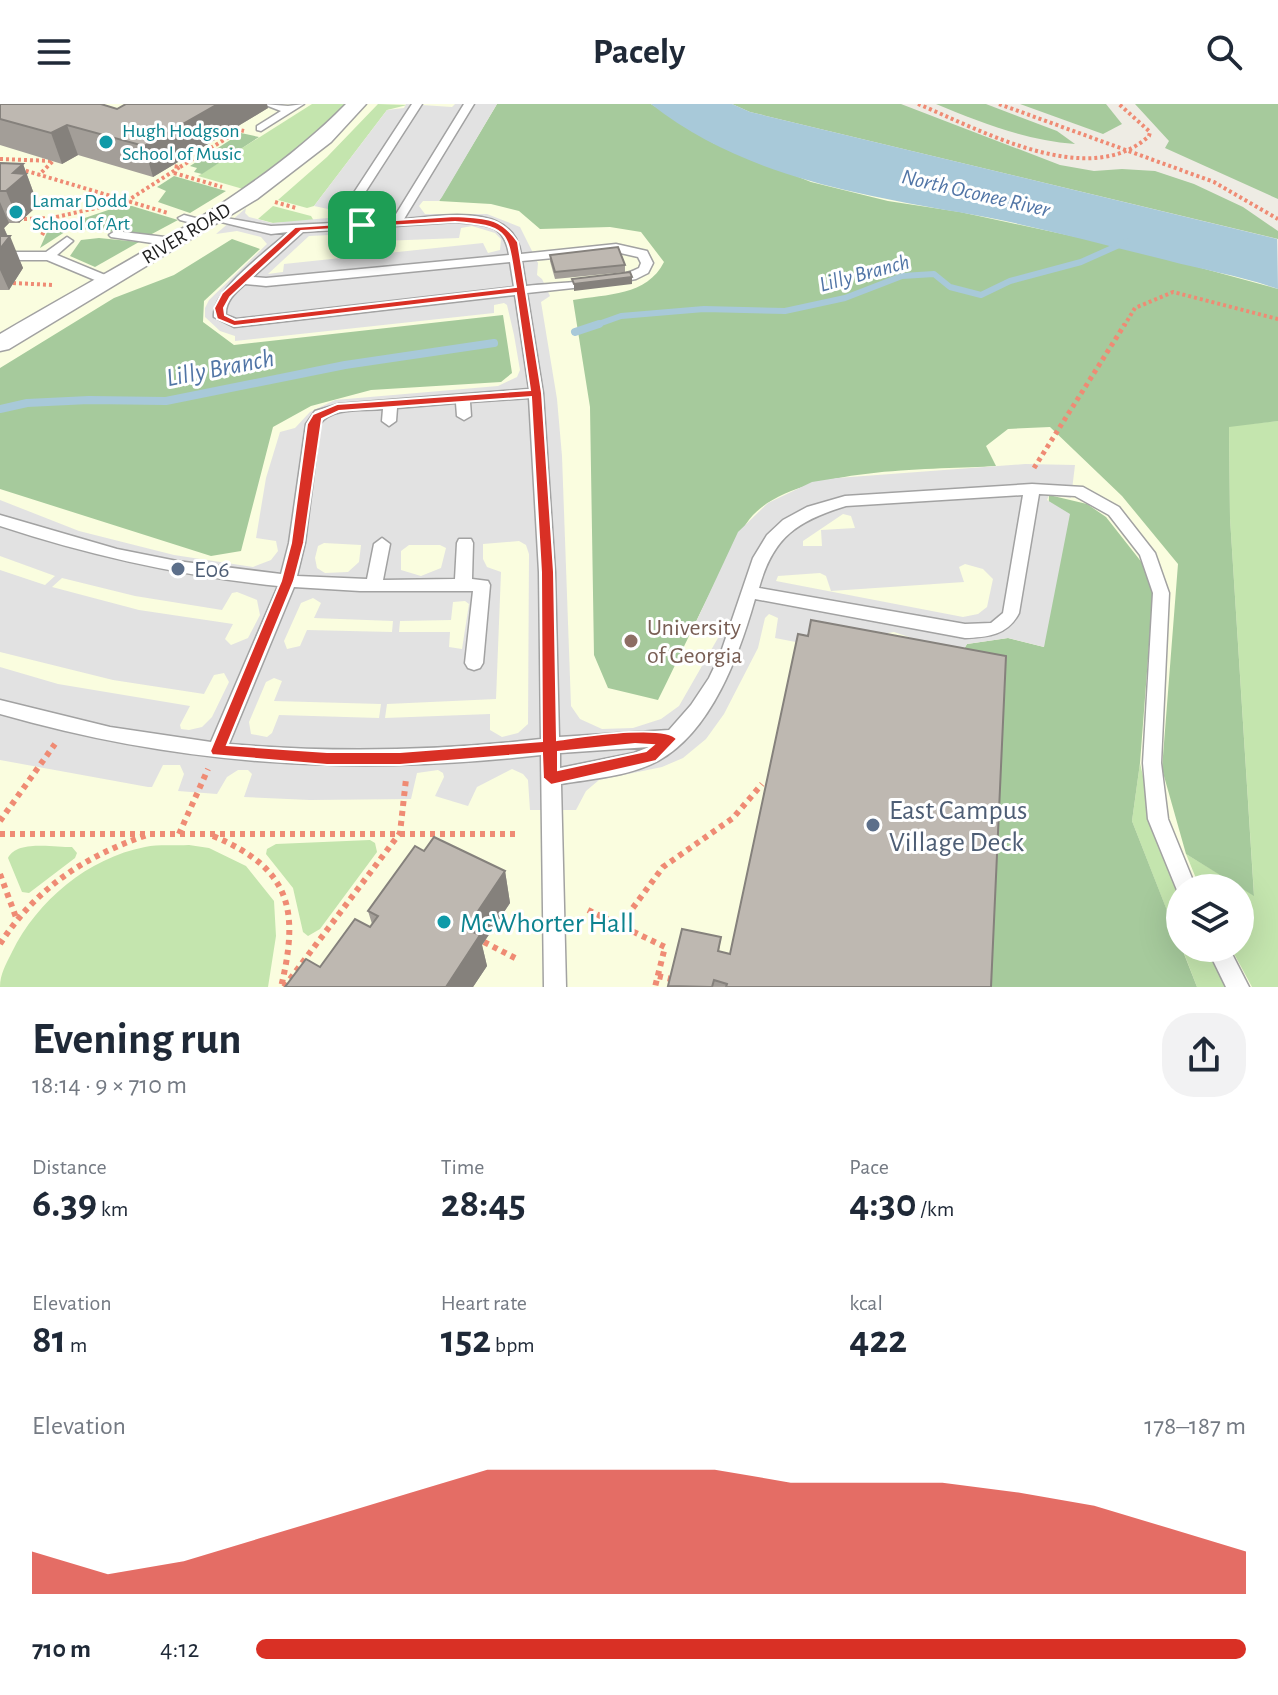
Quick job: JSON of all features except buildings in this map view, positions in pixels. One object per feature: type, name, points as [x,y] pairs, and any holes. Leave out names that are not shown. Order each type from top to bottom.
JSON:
[{"type":"street","name":"RIVER ROAD","points":[[0,344],[173,242],[200,219],[290,167],[357,104]]},
{"type":"lane","points":[[268,104],[294,107]]},
{"type":"lane","points":[[338,226],[417,104]]},
{"type":"lane","points":[[396,223],[469,104]]},
{"type":"lane","points":[[257,131],[294,107]]},
{"type":"lane","points":[[200,219],[271,230],[455,219],[490,222],[504,229],[513,242],[536,393],[547,572],[555,987]]},
{"type":"lane","points":[[243,280],[266,282],[616,248],[643,254],[647,263],[644,270],[632,276],[234,323],[225,321],[219,313],[221,303],[243,280],[299,229]]},
{"type":"lane","points":[[115,235],[173,242]]},
{"type":"lane","points":[[49,256],[67,241]]},
{"type":"lane","points":[[0,256],[49,256],[106,280]]},
{"type":"lane","points":[[217,751],[288,581],[297,543],[314,420],[331,409],[536,393]]},
{"type":"lane","points":[[463,399],[464,416]]},
{"type":"lane","points":[[389,421],[390,404]]},
{"type":"lane","points":[[748,592],[935,633],[955,636],[989,630],[1009,620],[1032,489]]},
{"type":"lane","points":[[551,778],[650,756],[693,718],[729,656],[755,564],[769,544],[811,511],[845,501],[1032,489],[1078,491],[1114,511],[1147,553],[1161,593],[1152,763],[1158,819],[1180,874]]},
{"type":"lane","points":[[0,520],[48,538],[123,557],[241,577],[374,585],[482,585],[474,663]]},
{"type":"lane","points":[[463,586],[465,543]]},
{"type":"lane","points":[[374,585],[382,544]]},
{"type":"lane","points":[[0,707],[68,725],[217,751],[327,758],[408,758],[635,738],[669,739]]},
{"type":"lane","points":[[1225,962],[1238,987]]},
{"type":"path","points":[[918,104],[1061,155],[1101,159],[1129,150],[1145,140],[1150,132],[1119,104]]},
{"type":"path","points":[[999,104],[1214,182],[1278,219]]},
{"type":"path","points":[[24,219],[52,218],[127,201],[240,130],[257,131]]},
{"type":"path","points":[[0,161],[127,201],[200,219]]},
{"type":"path","points":[[0,161],[53,161],[39,175]]},
{"type":"path","points":[[172,166],[180,167]]},
{"type":"path","points":[[173,172],[215,185]]},
{"type":"path","points":[[29,256],[52,218]]},
{"type":"path","points":[[13,283],[66,287]]},
{"type":"path","points":[[989,492],[1038,466],[1135,308],[1173,292],[1278,319]]},
{"type":"path","points":[[0,821],[68,725]]},
{"type":"path","points":[[283,987],[400,833],[408,758]]},
{"type":"path","points":[[621,924],[651,880],[672,860],[740,813],[762,784]]},
{"type":"path","points":[[179,834],[199,787]]},
{"type":"path","points":[[0,834],[209,834],[235,843],[258,857],[276,877],[287,901],[292,929],[283,987]]},
{"type":"path","points":[[0,944],[17,920],[54,880],[84,860],[115,845],[148,835],[519,834]]},
{"type":"path","points":[[0,874],[17,920]]},
{"type":"path","points":[[588,910],[665,947],[655,987]]},
{"type":"path","points":[[484,942],[519,960]]},
{"type":"path","points":[[658,976],[675,980]]},
{"type":"shaded area","name":"University of Georgia","points":[[0,104],[651,104],[660,111],[1268,285],[1278,987],[0,987]]},
{"type":"shaded area","points":[[406,104],[452,107],[455,104],[497,104],[439,201],[423,201],[419,206],[425,214],[487,214],[520,227],[538,263],[537,275],[550,296],[541,302],[557,399],[562,456],[571,706],[580,719],[602,729],[633,728],[661,719],[679,706],[718,638],[720,629],[696,622],[738,532],[768,503],[812,482],[837,478],[1025,464],[1075,465],[1071,498],[1049,495],[1047,500],[1070,514],[1044,647],[1008,638],[967,644],[964,649],[919,647],[909,637],[894,632],[888,633],[884,659],[775,638],[778,618],[769,614],[765,618],[758,648],[724,714],[706,739],[683,758],[662,767],[599,780],[586,791],[576,810],[530,810],[528,780],[512,769],[477,787],[468,806],[435,796],[444,777],[438,770],[417,773],[411,799],[310,800],[244,797],[252,774],[248,770],[238,770],[227,777],[217,794],[178,791],[184,774],[180,765],[163,765],[152,787],[148,787],[0,760],[0,667],[58,684],[190,706],[180,725],[181,729],[189,730],[202,727],[212,717],[229,682],[224,673],[214,675],[204,694],[113,680],[0,652],[0,570],[45,585],[55,576],[0,556],[0,500],[79,531],[174,555],[253,567],[271,560],[278,551],[276,541],[256,538],[266,478],[280,432],[295,428],[310,412],[335,400],[498,386],[517,377],[520,370],[514,335],[504,303],[494,305],[494,313],[235,341],[235,336],[220,331],[205,317],[209,300],[267,244],[261,237],[237,231],[216,234],[246,208],[245,213],[249,217],[272,223],[328,218],[333,210],[314,206],[387,110],[404,108]],"holes":[[[472,226],[495,233],[501,239],[500,250],[488,253],[483,243],[284,264],[283,272],[268,274],[309,236],[330,235],[330,243],[459,238],[461,228]],[[843,514],[851,516],[855,528],[821,530],[822,546],[803,546],[803,541]],[[519,541],[526,545],[529,554],[528,724],[518,733],[502,737],[490,730],[490,714],[385,718],[387,704],[496,699],[501,572],[487,567],[483,559],[483,544]],[[324,543],[361,545],[359,562],[348,572],[325,573],[317,568],[315,558],[318,546]],[[409,545],[440,545],[446,548],[441,568],[421,576],[401,570],[401,551]],[[965,564],[983,569],[993,579],[987,607],[978,614],[963,617],[776,581],[778,576],[820,573],[826,576],[831,591],[964,582],[959,567]],[[62,578],[135,596],[222,610],[232,593],[237,592],[257,600],[260,615],[248,638],[231,645],[225,639],[233,624],[139,610],[52,587]],[[313,598],[321,603],[314,618],[393,621],[392,632],[307,630],[300,646],[287,649],[284,641],[301,603]],[[465,601],[469,604],[462,649],[449,647],[450,632],[399,632],[400,621],[451,620],[453,602]],[[274,678],[282,681],[274,701],[381,704],[379,718],[279,715],[272,733],[267,737],[251,734],[249,722],[266,682]]]},
{"type":"green space","points":[[312,104],[346,104],[297,149],[243,189],[198,176]]},
{"type":"green space","points":[[378,104],[407,105],[387,110],[314,206],[307,208],[278,200],[327,157]]},
{"type":"green space","points":[[497,104],[651,104],[713,143],[811,182],[888,201],[960,212],[1128,248],[1278,289],[1278,421],[1229,427],[1230,518],[1253,874],[1218,874],[1186,854],[1162,769],[1178,564],[1122,496],[1050,427],[1008,429],[986,446],[996,466],[903,470],[833,479],[774,499],[753,515],[743,529],[658,700],[608,688],[594,655],[590,407],[573,300],[625,292],[637,287],[657,273],[664,262],[641,232],[610,227],[540,229],[519,211],[491,204],[439,201]]},
{"type":"green space","points":[[732,104],[901,104],[1060,165],[1094,171],[1155,171],[1194,184],[1243,207],[1278,231],[1278,239],[750,112]]},
{"type":"green space","points":[[936,104],[986,104],[1057,131],[1075,144],[1021,135]]},
{"type":"green space","points":[[1020,104],[1106,104],[1122,124],[1103,134]]},
{"type":"green space","points":[[1135,104],[1278,104],[1278,199],[1165,148],[1169,141]]},
{"type":"green space","points":[[241,133],[259,137],[202,174],[194,172],[197,168],[190,166]]},
{"type":"green space","points":[[174,176],[226,191],[190,213],[158,202],[166,191],[157,187]]},
{"type":"green space","points":[[120,206],[132,206],[178,220],[150,235],[71,228],[40,248],[52,221],[73,222]]},
{"type":"green space","points":[[273,206],[311,216],[314,221],[273,223],[258,219]]},
{"type":"green space","points":[[99,238],[139,242],[95,267],[70,256],[81,240]]},
{"type":"green space","points":[[232,239],[260,249],[204,301],[203,322],[234,345],[503,315],[512,373],[501,382],[371,390],[311,406],[273,427],[241,551],[211,556],[0,489],[0,368],[114,298],[174,275]]},
{"type":"green space","points":[[1278,421],[1278,987],[1252,987],[1239,962],[1254,962],[1254,874],[1230,518],[1229,426]]},
{"type":"green space","points":[[1049,495],[1087,504],[1106,517],[1143,564],[1153,593],[1140,763],[1132,821],[1166,908],[1166,962],[1187,962],[1197,987],[978,987],[964,649],[967,644],[1008,638],[1044,647]]},
{"type":"green space","points":[[1140,763],[1149,803],[1175,874],[1166,874],[1166,908],[1132,821]]},
{"type":"green space","points":[[370,840],[375,843],[377,852],[320,929],[308,936],[303,932],[293,888],[266,854],[267,849],[276,844]]},
{"type":"green space","points":[[36,846],[72,847],[77,853],[75,858],[29,893],[22,892],[8,858],[12,852]]},
{"type":"green space","points":[[150,846],[209,848],[246,866],[274,901],[276,936],[268,987],[0,987],[4,969],[23,933],[66,884],[124,853]]},
{"type":"green space","points":[[1186,854],[1219,874],[1194,874]]},
{"type":"green space","points":[[1187,962],[1218,962],[1230,987],[1197,987]]},
{"type":"water","name":"North Oconee River","points":[[651,104],[732,104],[750,112],[1277,239],[1278,289],[1036,228],[877,197],[797,177],[721,148]]},
{"type":"waterway","name":"Lilly Branch","points":[[593,326],[621,316],[704,309],[785,311],[845,298],[902,276],[934,274],[950,287],[981,295],[1010,281],[1081,262],[1128,241]]},
{"type":"waterway","name":"Lilly Branch","points":[[593,326],[599,324]]},
{"type":"waterway","name":"Lilly Branch","points":[[575,332],[593,326]]},
{"type":"waterway","name":"Lilly Branch","points":[[0,409],[27,403],[89,400],[166,401],[345,365],[494,343]]},
{"type":"place","name":"Hugh Hodgson School of Music","points":[[106,142]]},
{"type":"place","name":"Lamar Dodd School of Art","points":[[16,212]]},
{"type":"place","name":"E06","points":[[178,569]]},
{"type":"place","name":"University of Georgia","points":[[631,641]]},
{"type":"place","name":"East Campus Village Deck","points":[[873,825]]},
{"type":"place","name":"McWhorter Hall","points":[[444,922]]},
{"type":"route","points":[[362,225],[299,229],[226,296],[219,308],[220,317],[234,323],[521,290],[536,393],[547,572],[550,747],[551,778],[650,756],[669,739],[635,738],[550,747],[456,755],[400,758],[327,758],[217,751],[288,581],[297,543],[313,424],[317,416],[337,408],[536,393],[521,290],[513,242],[504,229],[490,222],[455,219],[362,225]]}]
